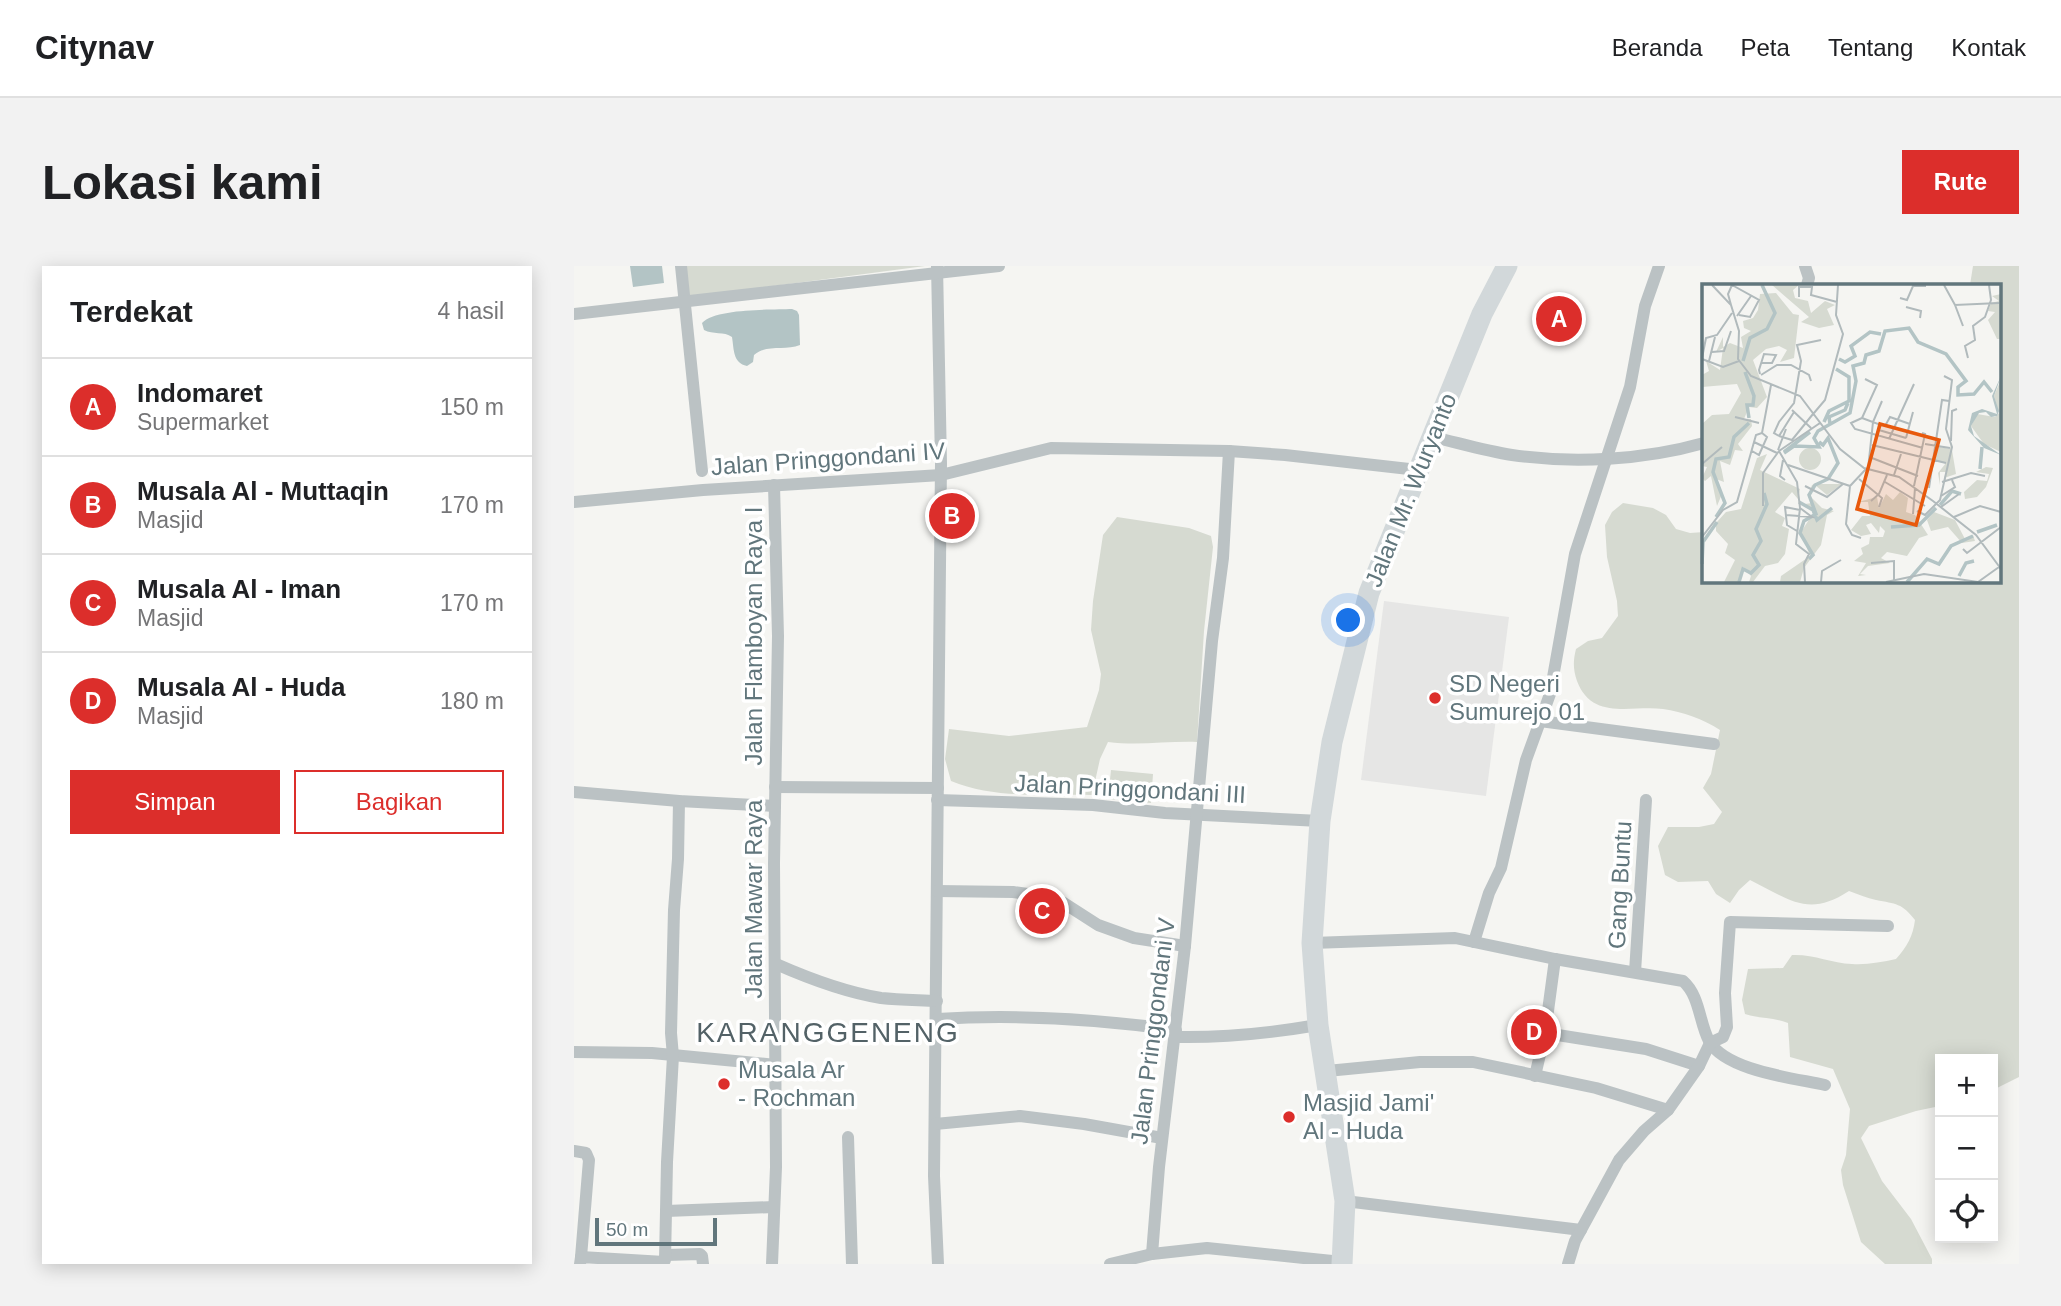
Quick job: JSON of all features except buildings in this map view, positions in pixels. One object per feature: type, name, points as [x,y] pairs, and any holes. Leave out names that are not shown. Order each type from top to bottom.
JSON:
[{"type":"main road","name":"Jalan Mr. Wuryanto","points":[[1342,1263],[1345,1201],[1318,1024],[1312,943],[1320,821],[1332,742],[1370,593],[1482,314],[1507,266]]},
{"type":"street","points":[[681,266],[702,471]]},
{"type":"street","points":[[574,314],[938,269],[999,266]]},
{"type":"street","points":[[1474,942],[1489,893],[1501,868],[1526,760],[1550,694],[1575,554],[1630,387],[1645,306],[1659,266]]},
{"type":"street","points":[[1805,266],[1809,278],[1807,284]]},
{"type":"street","points":[[938,269],[941,475],[934,1176],[938,1264]]},
{"type":"street","points":[[1433,437],[1512,455],[1607,460],[1680,450],[1702,444]]},
{"type":"street","name":"Jalan Pringgondani IV","points":[[574,502],[774,485],[941,475],[1051,449],[1229,451],[1418,470]]},
{"type":"street","name":"Jalan Pringgondani V","points":[[1152,1254],[1185,946],[1212,640],[1223,558],[1229,451]]},
{"type":"street","name":"Jalan Flamboyan Raya I","points":[[774,485],[778,636],[775,787]]},
{"type":"street","points":[[1540,720],[1714,744]]},
{"type":"street","name":"Jalan Pringgondani III","points":[[775,787],[938,794],[1165,813],[1320,821]]},
{"type":"street","name":"Jalan Mawar Raya","points":[[772,1264],[776,1065],[775,787]]},
{"type":"street","points":[[574,792],[775,806]]},
{"type":"street","name":"Gang Buntu","points":[[1635,972],[1646,800]]},
{"type":"street","points":[[574,1151],[586,1153],[588,1157],[580,1184],[581,1260],[664,1262],[673,1056],[671,1033],[679,801]]},
{"type":"street","points":[[937,891],[1013,892],[1056,898],[1098,925],[1134,938],[1185,946]]},
{"type":"street","points":[[1568,1264],[1581,1230],[1619,1160],[1644,1131],[1668,1110],[1699,1066],[1710,1042],[1723,1037],[1727,1027],[1724,993],[1730,922],[1888,926]]},
{"type":"street","points":[[1312,943],[1455,938],[1685,983],[1692,991],[1710,1042],[1732,1061],[1825,1085]]},
{"type":"street","points":[[1535,1076],[1545,1033],[1555,959]]},
{"type":"street","points":[[776,964],[818,982],[854,992],[881,998],[937,1002]]},
{"type":"street","points":[[937,1019],[992,1016],[1109,1021],[1176,1034],[1222,1038],[1318,1024]]},
{"type":"street","points":[[1545,1033],[1646,1049],[1699,1066]]},
{"type":"street","points":[[574,1052],[652,1053],[776,1065]]},
{"type":"street","points":[[1327,1071],[1420,1062],[1473,1062],[1596,1088],[1668,1110]]},
{"type":"street","points":[[935,1124],[1020,1116],[1163,1138]]},
{"type":"street","points":[[848,1137],[852,1264]]},
{"type":"street","points":[[1345,1201],[1581,1230]]},
{"type":"street","points":[[666,1211],[774,1207]]},
{"type":"street","points":[[1113,1264],[1152,1254],[1207,1248],[1342,1263]]},
{"type":"street","points":[[666,1255],[699,1254],[703,1264]]},
{"type":"shaded area","points":[[630,266],[662,266],[664,283],[633,287]]},
{"type":"shaded area","points":[[685,266],[925,266],[689,297]]},
{"type":"shaded area","points":[[1973,266],[2019,266],[2019,1077],[1998,1088],[1998,1054],[1935,1054],[1935,1107],[1869,1126],[1861,1138],[1882,1181],[1911,1219],[1932,1259],[1932,1264],[1885,1264],[1861,1242],[1843,1185],[1841,1170],[1846,1155],[1850,1109],[1833,1069],[1790,1057],[1788,1023],[1745,1014],[1742,1000],[1748,969],[1783,968],[1792,955],[1852,964],[1896,959],[1909,941],[1915,920],[1898,905],[1849,891],[1822,903],[1799,903],[1750,880],[1730,903],[1716,894],[1708,881],[1678,882],[1665,875],[1658,846],[1668,827],[1714,824],[1722,812],[1703,788],[1711,774],[1720,730],[1700,719],[1670,710],[1614,708],[1592,702],[1577,681],[1574,661],[1576,649],[1588,641],[1602,638],[1618,616],[1607,557],[1605,525],[1612,512],[1623,503],[1653,508],[1666,515],[1676,529],[1690,533],[1702,532],[1702,583],[2002,583],[2002,284],[1970,284]]},
{"type":"shaded area","points":[[792,309],[799,315],[800,345],[759,352],[747,366],[737,359],[732,337],[704,330],[702,323],[709,318],[731,312]]},
{"type":"shaded area","points":[[1117,517],[1189,528],[1211,536],[1213,547],[1204,631],[1197,742],[1108,742],[1100,759],[1092,795],[1002,793],[951,781],[945,759],[949,729],[1009,736],[1087,727],[1099,690],[1101,674],[1091,630],[1093,601],[1103,535]]},
{"type":"shaded area","name":"SD Negeri Sumurejo 01","points":[[1384,601],[1509,617],[1486,796],[1361,780]]},
{"type":"shaded area","points":[[1111,770],[1153,774],[1151,803],[1108,799]]},
{"type":"place","name":"Indomaret","points":[[1559,319]]},
{"type":"place","name":"Musala Al - Muttaqin","points":[[952,516]]},
{"type":"place","name":"SD Negeri Sumurejo 01","points":[[1435,698]]},
{"type":"place","name":"Musala Al - Iman","points":[[1042,911]]},
{"type":"place","name":"Musala Al - Huda","points":[[1534,1032]]},
{"type":"place","name":"Musala Ar - Rochman","points":[[724,1084]]},
{"type":"place","name":"Masjid Jami' Al - Huda","points":[[1289,1117]]},
{"type":"district","name":"KARANGGENENG","points":[[828,1032]]}]
